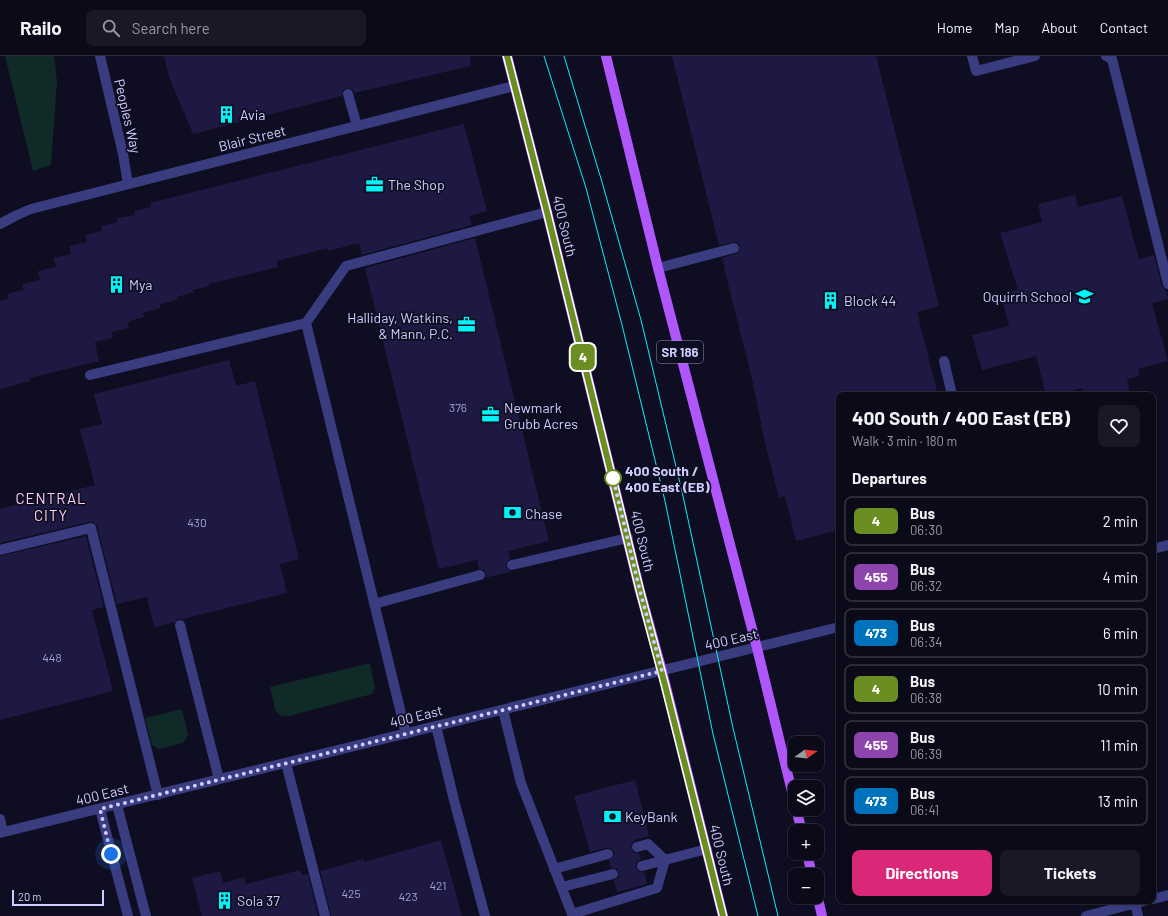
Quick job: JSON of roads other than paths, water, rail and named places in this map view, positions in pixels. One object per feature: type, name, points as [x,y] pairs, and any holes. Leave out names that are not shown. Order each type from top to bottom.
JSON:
[{"type":"main road","name":"400 South","points":[[507,56],[723,916]]},
{"type":"main road","name":"SR 186","points":[[606,56],[658,268],[789,780]]},
{"type":"main road","points":[[819,904],[822,916]]},
{"type":"street","name":"Peoples Way","points":[[100,56],[123,154],[128,184]]},
{"type":"street","points":[[972,56],[976,71],[1035,56]]},
{"type":"street","points":[[1106,56],[1112,59],[1168,284]]},
{"type":"street","name":"Blair Street","points":[[0,224],[31,209],[514,86]]},
{"type":"street","points":[[348,94],[357,126]]},
{"type":"street","points":[[90,374],[306,323],[346,266],[547,212]]},
{"type":"street","points":[[658,268],[734,248]]},
{"type":"street","points":[[306,323],[406,734]]},
{"type":"street","points":[[944,361],[951,392]]},
{"type":"street","points":[[0,550],[91,528],[158,795]]},
{"type":"street","points":[[512,565],[628,538]]},
{"type":"street","points":[[1156,548],[1168,545]]},
{"type":"street","points":[[374,604],[480,575]]},
{"type":"street","points":[[180,625],[219,779]]},
{"type":"street","name":"400 East","points":[[2,833],[836,628]]},
{"type":"street","points":[[503,710],[521,783],[572,914],[657,888],[665,860]]},
{"type":"street","points":[[436,726],[485,916]]},
{"type":"street","points":[[286,763],[325,916]]},
{"type":"street","points":[[117,805],[146,916]]},
{"type":"street","points":[[100,809],[128,916]]},
{"type":"street","points":[[0,819],[2,833]]},
{"type":"street","points":[[637,847],[648,844],[665,860]]},
{"type":"street","points":[[642,866],[707,849]]},
{"type":"street","points":[[554,869],[608,854]]},
{"type":"street","points":[[562,887],[613,874]]},
{"type":"street","points":[[1156,898],[1168,895]]},
{"type":"street","points":[[1086,916],[1132,904]]},
{"type":"street","points":[[1138,916],[1140,904]]},
{"type":"tram line","points":[[544,56],[586,188],[622,325],[665,501],[713,734],[758,916]]},
{"type":"tram line","points":[[564,56],[641,320],[683,496],[733,728],[778,916]]},
{"type":"place","name":"Avia","points":[[227,114]]},
{"type":"place","name":"The Shop","points":[[375,184]]},
{"type":"place","name":"Mya","points":[[116,284]]},
{"type":"place","name":"Oquirrh School","points":[[1085,296]]},
{"type":"place","name":"Block 44","points":[[831,300]]},
{"type":"place","name":"Halliday, Watkins, & Mann, P.C.","points":[[466,325]]},
{"type":"place","name":"Newmark Grubb Acres","points":[[491,415]]},
{"type":"place","name":"400 South / 400 East (EB)","points":[[613,478]]},
{"type":"place","name":"Chase","points":[[512,513]]},
{"type":"place","name":"KeyBank","points":[[612,816]]},
{"type":"place","name":"Sola 37","points":[[224,900]]},
{"type":"district","name":"CENTRAL CITY","points":[[51,506]]}]
